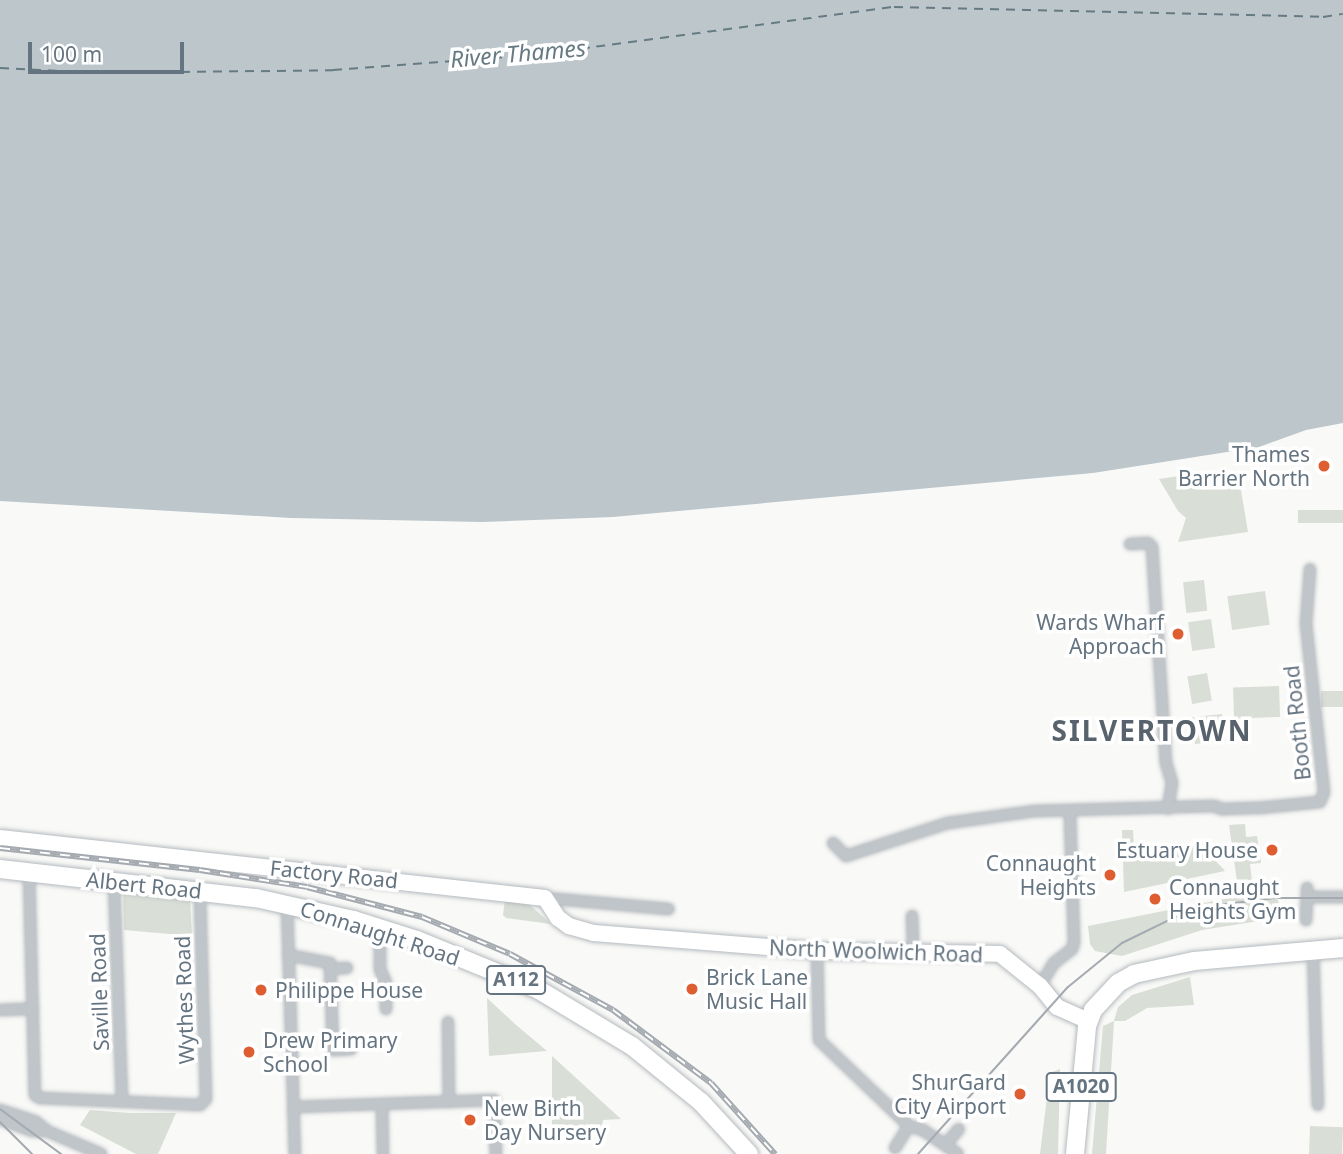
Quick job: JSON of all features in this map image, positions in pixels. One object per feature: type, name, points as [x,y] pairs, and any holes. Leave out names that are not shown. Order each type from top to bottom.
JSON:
[{"type":"main road","name":"Albert Road","points":[[0,869],[287,903]]},
{"type":"main road","name":"Connaught Road","points":[[287,903],[380,928],[505,975],[577,1012],[661,1067],[701,1102],[747,1153]]},
{"type":"main road","name":"A1020","points":[[1075,1154],[1089,1021],[1093,1010],[1108,991],[1134,974],[1194,961],[1343,948]]},
{"type":"street","points":[[833,844],[846,856],[948,823],[1035,811],[1168,809],[1172,783],[1166,763],[1152,547],[1148,542],[1130,544]]},
{"type":"street","name":"Booth Road","points":[[1168,809],[1302,806],[1320,802],[1324,798],[1306,624],[1310,569]]},
{"type":"street","points":[[1040,986],[1054,963],[1072,949],[1074,942],[1070,812]]},
{"type":"street","name":"Factory Road","points":[[0,838],[545,898],[669,909]]},
{"type":"street","points":[[29,872],[35,1094],[40,1098],[122,1101]]},
{"type":"street","name":"Saville Road","points":[[114,882],[122,1101]]},
{"type":"street","name":"Wythes Road","points":[[122,1101],[200,1105],[206,1099],[200,891]]},
{"type":"street","points":[[1306,920],[1307,893],[1343,897]]},
{"type":"street","name":"North Woolwich Road","points":[[545,898],[558,918],[580,931],[674,942],[817,951],[1000,954],[1040,986],[1058,1007],[1089,1021]]},
{"type":"street","points":[[287,903],[295,1154]]},
{"type":"street","points":[[912,916],[913,954]]},
{"type":"street","points":[[380,928],[380,970],[386,983],[386,1009]]},
{"type":"street","points":[[1313,950],[1318,1105]]},
{"type":"street","points":[[817,951],[819,1040],[909,1126],[923,1130],[958,1154]]},
{"type":"street","points":[[288,955],[330,963],[333,1050],[351,1049]]},
{"type":"street","points":[[331,969],[347,968]]},
{"type":"street","points":[[0,1010],[33,1009]]},
{"type":"street","points":[[448,1022],[449,1102]]},
{"type":"street","points":[[293,1107],[494,1100],[496,1154]]},
{"type":"street","points":[[382,1104],[383,1154]]},
{"type":"street","points":[[0,1110],[36,1122],[47,1131],[101,1154]]},
{"type":"street","points":[[0,1119],[33,1131],[47,1131]]},
{"type":"street","points":[[895,1148],[909,1126]]},
{"type":"street","points":[[945,1145],[959,1129]]},
{"type":"shaded area","points":[[1213,471],[1239,478],[1248,532],[1178,542],[1186,518],[1178,511],[1159,479]]},
{"type":"shaded area","points":[[1298,510],[1343,510],[1343,523],[1298,523]]},
{"type":"shaded area","points":[[1204,580],[1207,611],[1186,613],[1183,582]]},
{"type":"shaded area","points":[[1265,591],[1270,625],[1232,630],[1227,596]]},
{"type":"shaded area","points":[[1211,619],[1215,648],[1192,651],[1188,622]]},
{"type":"shaded area","points":[[1207,673],[1212,701],[1192,704],[1187,676]]},
{"type":"shaded area","points":[[1279,686],[1280,717],[1234,719],[1233,688]]},
{"type":"shaded area","points":[[1321,691],[1343,691],[1343,707],[1321,707]]},
{"type":"shaded area","points":[[1222,714],[1225,741],[1195,744],[1192,717]]},
{"type":"shaded area","points":[[1245,824],[1246,837],[1257,836],[1261,863],[1250,864],[1252,881],[1237,881],[1229,825]]},
{"type":"shaded area","points":[[1122,830],[1133,830],[1134,848],[1212,844],[1214,859],[1225,871],[1124,892]]},
{"type":"shaded area","points":[[1274,889],[1285,921],[1279,918],[1202,930],[1122,956],[1095,951],[1090,944],[1088,926]]},
{"type":"shaded area","points":[[123,894],[190,901],[192,936],[124,930]]},
{"type":"shaded area","points":[[505,900],[530,905],[551,924],[506,918],[503,915]]},
{"type":"shaded area","points":[[1190,977],[1194,1005],[1147,1008],[1125,1021],[1114,1021],[1118,1007],[1132,995]]},
{"type":"shaded area","points":[[487,998],[515,1024],[547,1051],[489,1056]]},
{"type":"shaded area","points":[[1114,1021],[1106,1154],[1092,1154],[1103,1026]]},
{"type":"shaded area","points":[[552,1056],[621,1119],[603,1120],[602,1127],[552,1129]]},
{"type":"shaded area","points":[[1060,1069],[1058,1154],[1040,1154],[1050,1073]]},
{"type":"shaded area","points":[[90,1110],[176,1113],[158,1154],[136,1154],[80,1125]]},
{"type":"shaded area","points":[[1310,1126],[1343,1127],[1342,1154],[1309,1154]]},
{"type":"water","name":"River Thames","points":[[0,0],[1343,0],[1343,423],[1306,430],[1259,447],[1093,473],[613,517],[482,522],[291,518],[0,501]]},
{"type":"ferry route","points":[[0,68],[101,73],[333,70],[533,55],[894,7],[1323,17],[1343,14]]},
{"type":"tram line","points":[[918,1154],[1068,987],[1122,943],[1175,917],[1211,906],[1274,898],[1343,898]]},
{"type":"tram line","points":[[0,1109],[61,1154]]},
{"type":"tram line","points":[[0,1122],[32,1154]]},
{"type":"railway","points":[[0,848],[200,870],[307,887],[422,917],[510,954],[613,1010],[711,1083],[775,1154]]},
{"type":"place","name":"Thames Barrier North","points":[[1324,466]]},
{"type":"place","name":"Wards Wharf Approach","points":[[1178,634]]},
{"type":"place","name":"Estuary House","points":[[1272,850]]},
{"type":"place","name":"Connaught Heights","points":[[1110,875]]},
{"type":"place","name":"Connaught Heights Gym","points":[[1155,899]]},
{"type":"place","name":"Brick Lane Music Hall","points":[[692,989]]},
{"type":"place","name":"Philippe House","points":[[261,990]]},
{"type":"place","name":"Drew Primary School","points":[[249,1052]]},
{"type":"place","name":"ShurGard City Airport","points":[[1020,1094]]},
{"type":"place","name":"New Birth Day Nursery","points":[[470,1120]]},
{"type":"district","name":"SILVERTOWN","points":[[1152,730]]}]
